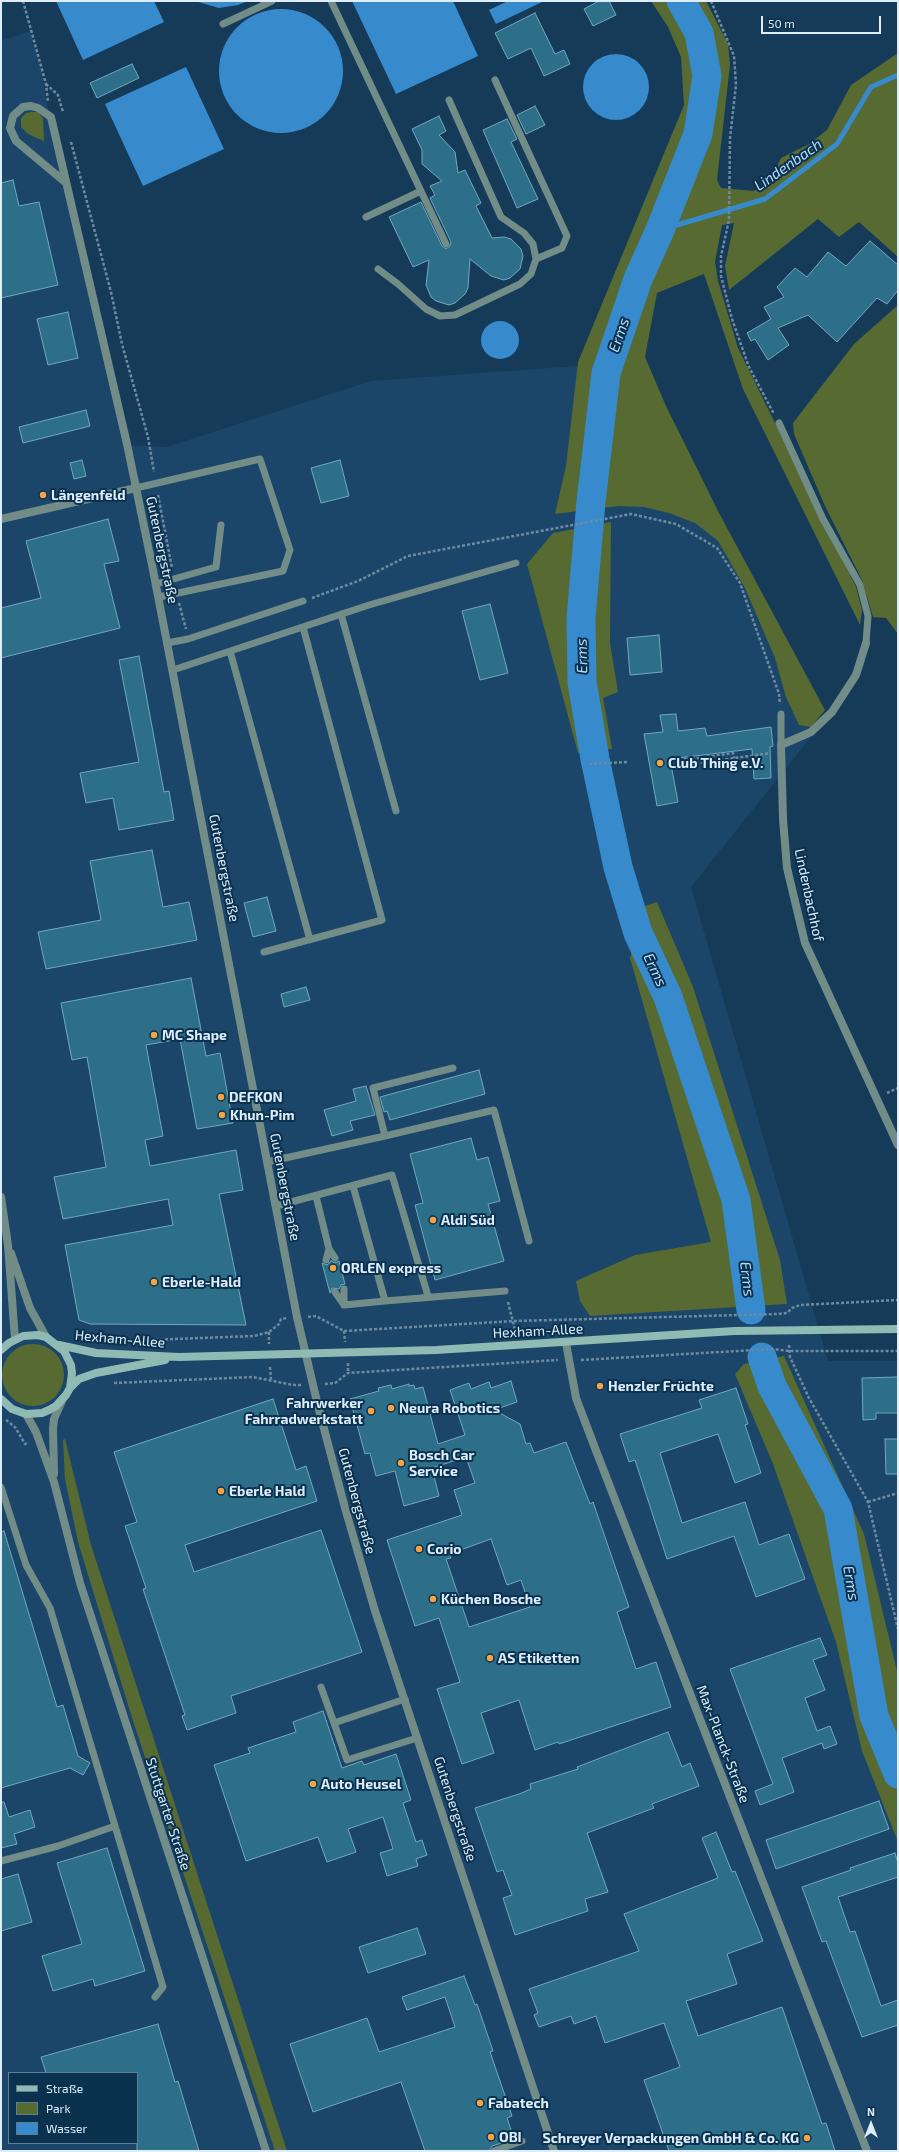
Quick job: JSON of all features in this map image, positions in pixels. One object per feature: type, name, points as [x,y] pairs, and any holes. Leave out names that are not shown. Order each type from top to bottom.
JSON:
[{"type":"main road","name":"Hexham-Allee","points":[[59,1345],[96,1353],[179,1357],[436,1350],[566,1343],[734,1331],[898,1329]]},
{"type":"main road","points":[[1,1399],[12,1409],[26,1414],[42,1413],[62,1401],[70,1388],[71,1365],[64,1351],[59,1345],[46,1337],[30,1335],[15,1339],[2,1349]]},
{"type":"main road","name":"Hexham-Allee","points":[[70,1388],[79,1380],[96,1373],[179,1357]]},
{"type":"street","points":[[51,117],[38,108],[31,106],[24,107],[13,116],[10,128],[16,141],[65,182]]},
{"type":"street","name":"Gutenbergstraße","points":[[51,117],[136,488],[156,584],[304,1354],[352,1532],[405,1699],[554,2151]]},
{"type":"street","points":[[1,519],[136,488]]},
{"type":"street","points":[[781,748],[811,732],[832,712],[856,675],[866,643]]},
{"type":"street","name":"Lindenbachhof","points":[[781,748],[787,868],[803,938],[827,996],[898,1145]]},
{"type":"street","points":[[1,1197],[8,1245],[15,1339]]},
{"type":"street","points":[[8,1245],[27,1302],[46,1337]]},
{"type":"street","name":"Max-Planck-Straße","points":[[566,1343],[576,1398],[867,2151]]},
{"type":"street","name":"Stuttgarter Straße","points":[[54,1482],[53,1428],[54,1419],[62,1401]]},
{"type":"street","name":"Stuttgarter Straße","points":[[26,1414],[36,1432],[54,1482],[66,1535],[87,1606],[266,2151]]},
{"type":"lane","points":[[223,24],[272,1]]},
{"type":"lane","points":[[331,1],[446,244]]},
{"type":"lane","points":[[495,80],[567,236],[562,248],[536,259]]},
{"type":"lane","points":[[378,269],[398,284],[426,309],[440,316],[455,315],[520,284],[531,274],[536,259],[532,244],[524,233],[501,217],[449,100]]},
{"type":"lane","points":[[366,217],[421,191]]},
{"type":"lane","points":[[779,423],[823,519],[860,585],[868,616],[866,643]]},
{"type":"lane","points":[[136,488],[156,485],[260,460],[290,550],[283,571],[158,597]]},
{"type":"lane","points":[[156,584],[216,567],[221,525]]},
{"type":"lane","points":[[172,670],[341,614],[516,563]]},
{"type":"lane","points":[[167,643],[188,639],[303,601]]},
{"type":"lane","points":[[341,614],[396,811]]},
{"type":"lane","points":[[264,952],[382,920],[303,627]]},
{"type":"lane","points":[[230,651],[310,940]]},
{"type":"lane","points":[[781,714],[781,748]]},
{"type":"lane","points":[[385,1136],[373,1088],[452,1068]]},
{"type":"lane","points":[[267,1162],[494,1110],[529,1241]]},
{"type":"lane","points":[[276,1206],[392,1175],[428,1296]]},
{"type":"lane","points":[[353,1186],[385,1301]]},
{"type":"lane","points":[[316,1196],[329,1249],[335,1258]]},
{"type":"lane","points":[[326,1260],[329,1249]]},
{"type":"lane","points":[[344,1289],[344,1305]]},
{"type":"lane","points":[[344,1305],[428,1296],[505,1291]]},
{"type":"lane","points":[[335,1292],[344,1305]]},
{"type":"lane","points":[[1,1486],[26,1565],[50,1608],[163,1986],[155,1998]]},
{"type":"lane","points":[[321,1687],[347,1760],[418,1738]]},
{"type":"lane","points":[[334,1723],[405,1699]]},
{"type":"lane","points":[[1,1861],[58,1846],[115,1826]]},
{"type":"lane","points":[[497,2151],[522,2141]]},
{"type":"path","points":[[23,1],[46,84],[51,117]]},
{"type":"path","points":[[711,1],[734,56],[736,85],[730,138],[729,220],[721,256],[721,276],[732,319],[749,367],[779,423]]},
{"type":"path","points":[[46,84],[58,95],[64,118]]},
{"type":"path","points":[[70,141],[111,292],[122,344],[148,437],[175,579]]},
{"type":"path","points":[[303,601],[358,581],[408,556],[562,525],[631,514],[676,524],[717,548],[743,590],[779,694],[781,714]]},
{"type":"path","points":[[177,594],[188,639]]},
{"type":"path","points":[[671,767],[734,758],[781,748]]},
{"type":"path","points":[[685,757],[685,760],[733,753],[734,758]]},
{"type":"path","points":[[589,764],[628,762]]},
{"type":"path","points":[[505,1291],[514,1321],[515,1330]]},
{"type":"path","points":[[112,1341],[254,1336],[269,1332],[281,1319],[316,1316],[344,1331],[514,1321],[786,1313],[792,1308],[800,1305],[898,1300]]},
{"type":"path","points":[[786,1313],[787,1319]]},
{"type":"path","points":[[789,1345],[790,1357],[809,1398],[868,1502],[898,1629]]},
{"type":"path","points":[[112,1383],[253,1377],[293,1385],[312,1385],[335,1384],[348,1373],[568,1360],[612,1359],[751,1350],[898,1351]]},
{"type":"path","points":[[868,1502],[898,1493]]},
{"type":"shaded area","points":[[30,31],[42,73],[49,117],[126,445],[167,447],[371,381],[632,362],[818,728],[691,887],[828,1361],[898,1361],[898,2151],[1,2151],[1,41]]},
{"type":"green space","points":[[651,1],[706,1],[728,44],[730,65],[717,180],[721,188],[754,191],[770,182],[781,158],[809,144],[827,130],[851,85],[898,53],[898,257],[859,222],[839,237],[818,219],[729,290],[725,266],[734,223],[722,225],[715,262],[718,281],[738,348],[856,587],[862,610],[860,625],[743,389],[704,274],[657,293],[645,357],[666,406],[719,513],[825,710],[811,727],[799,725],[786,697],[775,658],[745,588],[718,541],[695,523],[669,513],[644,507],[619,506],[555,514],[566,466],[578,362],[684,105],[681,57],[668,27]]},
{"type":"green space","points":[[38,112],[43,119],[44,141],[28,134],[21,127],[21,118],[26,113]]},
{"type":"green space","points":[[898,305],[898,634],[886,618],[873,617],[862,580],[825,506],[794,434],[793,423],[854,344]]},
{"type":"green space","points":[[611,522],[610,643],[618,692],[603,698],[612,749],[578,753],[527,564],[553,533]]},
{"type":"green space","points":[[657,902],[693,987],[780,1260],[787,1304],[590,1316],[580,1301],[576,1281],[635,1255],[711,1242],[630,958],[642,907]]},
{"type":"green space","points":[[27,1344],[39,1344],[55,1353],[62,1363],[64,1375],[62,1387],[55,1397],[39,1406],[27,1406],[16,1401],[7,1392],[2,1381],[2,1369],[7,1358],[16,1349]]},
{"type":"green space","points":[[784,1356],[864,1534],[898,1675],[898,1842],[862,1751],[836,1642],[773,1464],[735,1374],[744,1364]]},
{"type":"green space","points":[[65,1439],[91,1545],[287,2151],[275,2151],[133,1721],[78,1542],[65,1479],[63,1440]]},
{"type":"water","points":[[56,1],[154,1],[164,22],[83,60]]},
{"type":"water","points":[[195,1],[248,1],[238,5],[219,8]]},
{"type":"water","points":[[352,1],[453,1],[478,56],[396,94]]},
{"type":"water","points":[[508,1],[544,1],[496,24],[489,10]]},
{"type":"water","points":[[281,9],[293,10],[305,14],[325,27],[338,47],[342,59],[342,83],[338,95],[325,115],[305,128],[293,132],[281,133],[269,132],[257,128],[237,115],[224,95],[220,83],[219,71],[220,59],[224,47],[237,27],[257,14],[269,10]]},
{"type":"water","points":[[616,54],[628,57],[639,64],[646,75],[649,87],[646,99],[639,110],[628,117],[616,120],[604,117],[593,110],[586,99],[583,87],[586,75],[593,64],[604,57]]},
{"type":"water","points":[[186,67],[224,149],[143,186],[105,104]]},
{"type":"water","points":[[496,321],[504,321],[514,326],[518,333],[518,347],[514,354],[504,359],[496,359],[486,354],[484,351],[481,344],[481,336],[486,326],[489,324]]},
{"type":"building","points":[[599,1],[609,1],[616,15],[593,26],[584,9]]},
{"type":"building","points":[[535,13],[555,54],[564,50],[570,64],[544,76],[531,48],[508,59],[495,33]]},
{"type":"building","points":[[132,64],[139,78],[97,98],[90,83]]},
{"type":"building","points":[[535,106],[545,125],[526,134],[517,115]]},
{"type":"building","points":[[439,116],[446,131],[439,135],[455,152],[458,173],[465,170],[481,203],[476,206],[492,238],[504,237],[511,239],[521,249],[523,256],[520,269],[510,278],[504,280],[491,276],[470,259],[468,288],[465,294],[455,303],[449,305],[436,301],[431,297],[426,285],[429,260],[413,267],[389,217],[421,202],[442,246],[446,249],[450,246],[451,242],[430,198],[435,195],[430,186],[442,181],[422,164],[422,150],[412,129]]},
{"type":"building","points":[[507,119],[517,139],[511,142],[538,199],[517,208],[483,130]]},
{"type":"building","points":[[13,180],[19,206],[39,202],[58,285],[1,298],[1,183]]},
{"type":"building","points":[[870,241],[898,265],[898,290],[887,304],[877,298],[837,342],[808,315],[778,328],[789,345],[768,360],[755,339],[751,341],[747,333],[771,319],[764,307],[784,297],[777,287],[795,268],[807,277],[828,252],[846,266]]},
{"type":"building","points":[[68,312],[78,358],[48,365],[37,319]]},
{"type":"building","points":[[86,410],[90,426],[23,443],[19,427]]},
{"type":"building","points":[[82,460],[86,476],[74,479],[70,463]]},
{"type":"building","points":[[340,460],[349,496],[321,503],[311,468]]},
{"type":"building","points":[[108,519],[119,561],[104,564],[120,628],[1,658],[1,608],[41,598],[26,541]]},
{"type":"building","points":[[490,604],[508,673],[480,680],[462,611]]},
{"type":"building","points":[[659,635],[662,672],[630,675],[627,638]]},
{"type":"building","points":[[139,656],[164,792],[169,791],[174,820],[119,830],[113,798],[86,803],[80,773],[139,762],[119,660]]},
{"type":"building","name":"Club Thing e.V.","points":[[676,714],[678,731],[705,728],[707,736],[771,727],[773,746],[770,747],[771,778],[754,779],[752,749],[670,759],[678,802],[657,806],[644,734],[663,732],[660,715]]},
{"type":"building","points":[[152,850],[163,907],[189,902],[197,940],[46,969],[38,932],[101,920],[90,861]]},
{"type":"building","points":[[267,897],[276,931],[253,937],[244,903]]},
{"type":"building","points":[[191,978],[206,1056],[220,1053],[233,1123],[197,1129],[180,1039],[146,1045],[163,1136],[145,1140],[150,1166],[236,1150],[243,1190],[219,1194],[246,1325],[90,1324],[79,1320],[65,1245],[173,1225],[168,1199],[63,1219],[54,1177],[106,1167],[87,1057],[72,1060],[61,1003]]},
{"type":"building","points":[[306,987],[310,1000],[284,1007],[281,994]]},
{"type":"building","points":[[479,1070],[485,1094],[390,1120],[387,1111],[384,1112],[380,1097]]},
{"type":"building","points":[[366,1086],[375,1115],[350,1121],[353,1130],[332,1136],[324,1110],[356,1101],[353,1089]]},
{"type":"building","points":[[471,1138],[477,1160],[488,1157],[500,1201],[488,1204],[504,1261],[435,1280],[415,1205],[423,1203],[410,1154]]},
{"type":"building","points":[[331,1261],[335,1263],[339,1261],[345,1284],[341,1285],[339,1289],[332,1288],[330,1293],[322,1263],[327,1265]]},
{"type":"building","points":[[898,1377],[898,1413],[876,1413],[876,1419],[863,1420],[862,1378]]},
{"type":"building","points":[[511,1381],[517,1402],[494,1410],[520,1424],[526,1444],[530,1443],[534,1453],[566,1442],[590,1504],[593,1502],[629,1607],[617,1612],[636,1669],[656,1662],[671,1707],[559,1744],[558,1742],[535,1750],[519,1700],[481,1713],[494,1753],[462,1764],[437,1689],[460,1682],[439,1618],[415,1626],[387,1540],[462,1515],[454,1490],[475,1483],[466,1457],[432,1468],[439,1496],[404,1506],[395,1471],[376,1476],[370,1453],[365,1454],[350,1399],[379,1391],[378,1388],[391,1385],[392,1389],[409,1384],[409,1386],[414,1385],[415,1389],[423,1387],[438,1444],[465,1435],[450,1390],[469,1383],[471,1389],[489,1382],[491,1388]],"holes":[[[491,1539],[507,1585],[521,1580],[530,1607],[469,1627],[446,1559],[451,1558],[449,1554]]]},
{"type":"building","points":[[736,1388],[748,1424],[745,1425],[761,1473],[735,1483],[718,1434],[660,1453],[682,1523],[745,1502],[759,1545],[789,1534],[805,1579],[756,1597],[734,1536],[667,1559],[635,1460],[629,1462],[620,1434],[702,1408],[699,1400]]},
{"type":"building","points":[[273,1399],[296,1470],[306,1466],[317,1501],[185,1545],[194,1572],[321,1530],[362,1652],[231,1696],[236,1713],[187,1730],[182,1716],[185,1715],[143,1589],[146,1588],[125,1526],[137,1522],[114,1452]]},
{"type":"building","points":[[885,1439],[898,1439],[898,1474],[886,1474]]},
{"type":"building","points":[[4,1531],[57,1707],[63,1705],[78,1756],[90,1763],[83,1775],[70,1768],[1,1788],[1,1532]]},
{"type":"building","points":[[820,1638],[827,1655],[813,1660],[825,1690],[805,1698],[817,1731],[830,1726],[837,1744],[824,1749],[822,1743],[782,1758],[794,1792],[760,1805],[755,1791],[773,1784],[730,1669]]},
{"type":"building","name":"Auto Heusel","points":[[323,1711],[342,1768],[362,1761],[364,1765],[396,1754],[411,1800],[403,1803],[416,1842],[422,1840],[427,1855],[416,1859],[418,1866],[387,1876],[380,1853],[393,1849],[383,1817],[348,1829],[356,1852],[327,1862],[318,1837],[246,1861],[214,1765],[250,1753],[248,1748],[296,1732],[293,1722]]},
{"type":"building","points":[[668,1732],[682,1767],[690,1763],[699,1786],[652,1804],[654,1808],[587,1833],[608,1892],[585,1899],[588,1911],[515,1935],[503,1898],[512,1895],[503,1870],[497,1872],[475,1808],[519,1794],[531,1789],[530,1784],[578,1769],[577,1767]]},
{"type":"building","points":[[879,1801],[889,1829],[776,1869],[766,1840]]},
{"type":"building","points":[[1,1802],[4,1802],[9,1817],[30,1810],[35,1827],[14,1834],[17,1844],[1,1848]]},
{"type":"building","points":[[716,1832],[732,1872],[735,1871],[763,1941],[727,1954],[737,1984],[686,2001],[698,2036],[782,2007],[822,2124],[826,2123],[835,2151],[669,2151],[644,2080],[680,2067],[664,2023],[605,2043],[596,2016],[574,2024],[571,2016],[539,2027],[534,2015],[538,2013],[529,1989],[639,1951],[624,1914],[718,1878],[702,1838]]},
{"type":"building","points":[[107,1848],[145,1971],[95,1986],[93,1979],[53,1991],[42,1956],[82,1944],[57,1863]]},
{"type":"building","points":[[895,1853],[898,1863],[898,1877],[838,1897],[850,1932],[855,1931],[881,2006],[898,2000],[898,2025],[862,2037],[826,1941],[822,1942],[802,1887],[851,1870],[850,1868]]},
{"type":"building","points":[[18,1874],[32,1922],[1,1931],[1,1879]]},
{"type":"building","points":[[417,1928],[426,1954],[368,1973],[359,1947]]},
{"type":"building","points":[[464,1976],[475,2005],[477,2004],[493,2051],[490,2052],[512,2116],[507,2118],[514,2139],[492,2146],[489,2151],[425,2151],[401,2082],[313,2112],[290,2044],[367,2018],[379,2052],[455,2027],[445,1997],[407,2010],[402,1997]]},
{"type":"building","points":[[158,2024],[175,2082],[178,2081],[199,2151],[137,2151],[138,2072],[46,2072],[41,2057]]},
{"type":"waterway","name":"Erms","points":[[681,1],[699,33],[707,76],[698,134],[660,230],[638,279],[606,373],[591,502],[581,618],[582,682],[595,759],[618,867],[638,933],[668,997],[736,1200],[751,1310]]},
{"type":"waterway","name":"Lindenbach","points":[[660,230],[765,199],[837,144],[871,87],[898,75]]},
{"type":"waterway","name":"Erms","points":[[762,1357],[772,1386],[838,1509],[874,1716],[898,1774]]},
{"type":"place","name":"Längenfeld","points":[[43,495]]},
{"type":"place","name":"Club Thing e.V.","points":[[660,763]]},
{"type":"place","name":"MC Shape","points":[[154,1035]]},
{"type":"place","name":"DEFKON","points":[[221,1097]]},
{"type":"place","name":"Khun-Pim","points":[[222,1115]]},
{"type":"place","name":"Aldi Süd","points":[[433,1220]]},
{"type":"place","name":"ORLEN express","points":[[333,1268]]},
{"type":"place","name":"Eberle-Hald","points":[[154,1282]]},
{"type":"place","name":"Henzler Früchte","points":[[600,1386]]},
{"type":"place","name":"Neura Robotics","points":[[391,1408]]},
{"type":"place","name":"Fahrwerker Fahrradwerkstatt","points":[[371,1411]]},
{"type":"place","name":"Bosch Car Service","points":[[401,1463]]},
{"type":"place","name":"Eberle Hald","points":[[221,1491]]},
{"type":"place","name":"Corio","points":[[419,1549]]},
{"type":"place","name":"Küchen Bosche","points":[[433,1599]]},
{"type":"place","name":"AS Etiketten","points":[[490,1658]]},
{"type":"place","name":"Auto Heusel","points":[[313,1784]]},
{"type":"place","name":"Fabatech","points":[[480,2103]]},
{"type":"place","name":"OBI","points":[[491,2137]]},
{"type":"place","name":"Schreyer Verpackungen GmbH & Co. KG","points":[[807,2138]]}]
